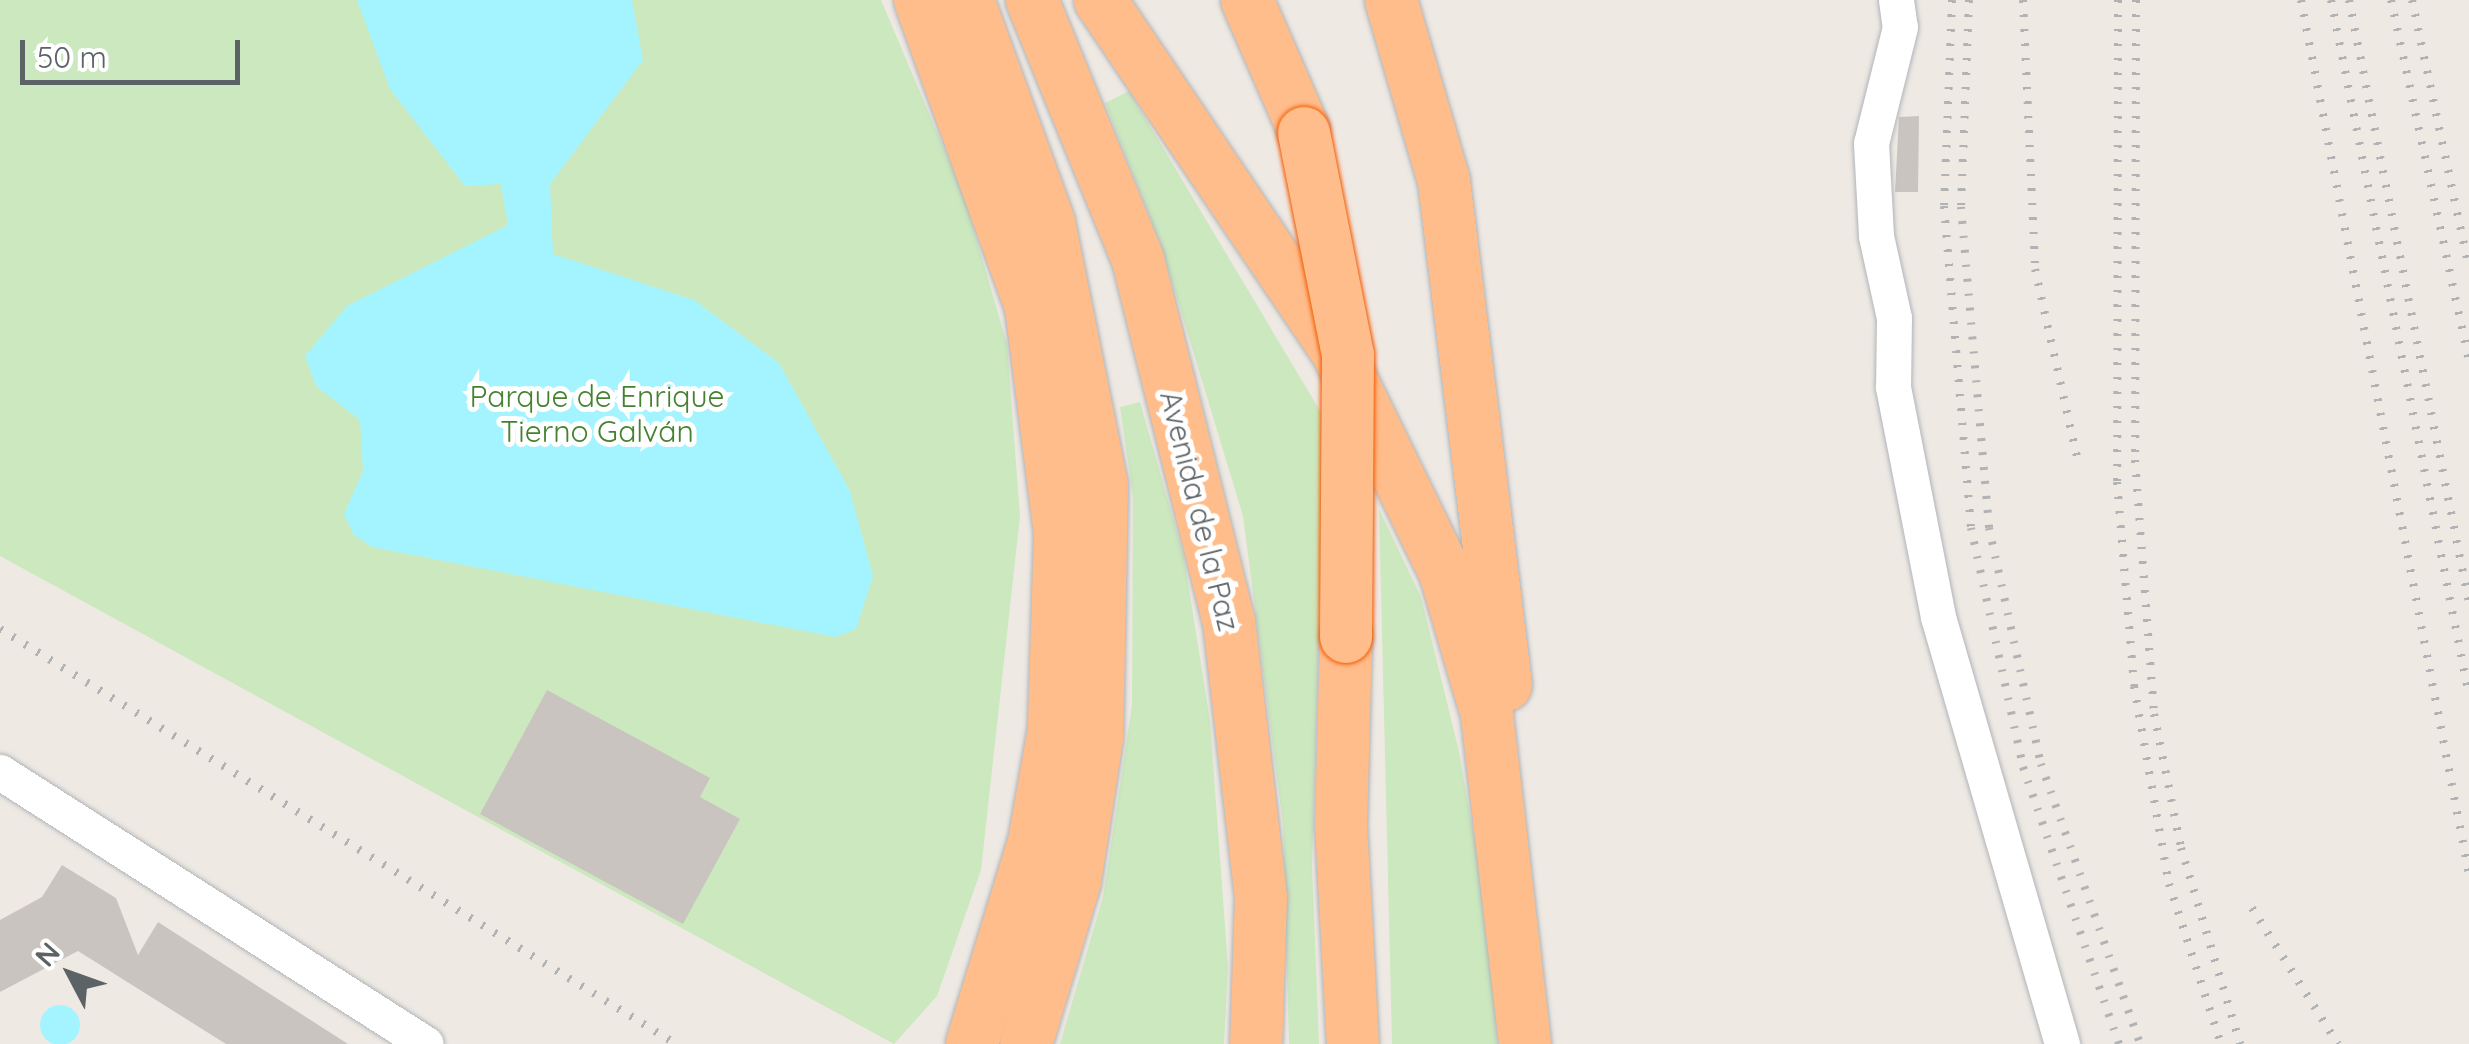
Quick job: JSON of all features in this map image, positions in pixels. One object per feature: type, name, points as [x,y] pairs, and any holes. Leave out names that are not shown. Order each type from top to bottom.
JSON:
[{"type":"highway","points":[[920,0],[1030,306],[1060,533],[1050,748],[1030,859],[972,1044]]},
{"type":"highway","points":[[968,0],[1049,223],[1102,485],[1097,738],[1075,881],[1026,1044]]},
{"type":"highway","name":"Avenida de la Paz","points":[[1032,0],[1138,260],[1229,621],[1261,897],[1256,1044]]},
{"type":"highway","points":[[1100,0],[1337,351],[1445,572],[1487,714],[1525,1044]]},
{"type":"highway","points":[[1246,0],[1304,131]]},
{"type":"highway","points":[[1268,0],[1304,131],[1348,355],[1341,824],[1353,1044]]},
{"type":"highway","points":[[1391,0],[1444,181],[1544,1044]]},
{"type":"street","points":[[1896,0],[1900,27],[1871,143],[1876,236],[1894,318],[1893,387],[1938,616],[2062,1044]]},
{"type":"street","points":[[0,772],[426,1044]]},
{"type":"green space","name":"Parque de Enrique Tierno Galván","points":[[0,0],[881,0],[964,196],[1007,344],[1020,516],[981,870],[937,996],[894,1044],[0,556]]},
{"type":"green space","points":[[1129,91],[1325,419],[1312,865],[1319,1044],[1289,1044],[1283,824],[1243,516],[1160,242],[1105,103]]},
{"type":"green space","points":[[1140,402],[1184,557],[1210,721],[1228,967],[1224,1044],[1060,1044],[1103,897],[1132,705],[1133,496],[1120,407]]},
{"type":"green space","points":[[1379,509],[1421,597],[1458,747],[1490,925],[1497,1044],[1392,1044]]},
{"type":"water","points":[[357,0],[632,0],[643,60],[550,184],[553,254],[694,300],[779,363],[850,491],[873,576],[856,629],[835,637],[372,547],[354,535],[344,514],[363,471],[360,420],[316,386],[305,356],[347,306],[508,225],[501,184],[465,186],[390,89]]},
{"type":"water","points":[[60,1005],[74,1011],[80,1025],[74,1039],[60,1045],[46,1039],[40,1025],[46,1011]]},
{"type":"building","points":[[1919,116],[1918,192],[1895,192],[1899,117]]},
{"type":"building","points":[[547,690],[710,778],[700,797],[740,819],[683,924],[480,814]]},
{"type":"building","points":[[62,865],[116,898],[138,955],[158,922],[348,1044],[226,1044],[78,951],[0,992],[0,920],[42,897]]},
{"type":"railway","points":[[1952,0],[1944,206],[1971,528],[2023,767],[2119,1044]]},
{"type":"railway","points":[[1969,0],[1961,207],[1989,528],[2041,764],[2140,1044]]},
{"type":"railway","points":[[2023,0],[2035,269],[2077,457]]},
{"type":"railway","points":[[2118,0],[2117,482],[2134,686],[2169,884],[2221,1044]]},
{"type":"railway","points":[[2136,0],[2135,460],[2154,714],[2181,848],[2240,1044]]},
{"type":"railway","points":[[2301,0],[2469,874]]},
{"type":"railway","points":[[2331,0],[2469,695]]},
{"type":"railway","points":[[2349,0],[2469,603]]},
{"type":"railway","points":[[2391,0],[2469,361]]},
{"type":"railway","points":[[2412,0],[2469,269]]},
{"type":"railway","points":[[0,629],[676,1044]]},
{"type":"railway","points":[[2252,908],[2338,1044]]}]
